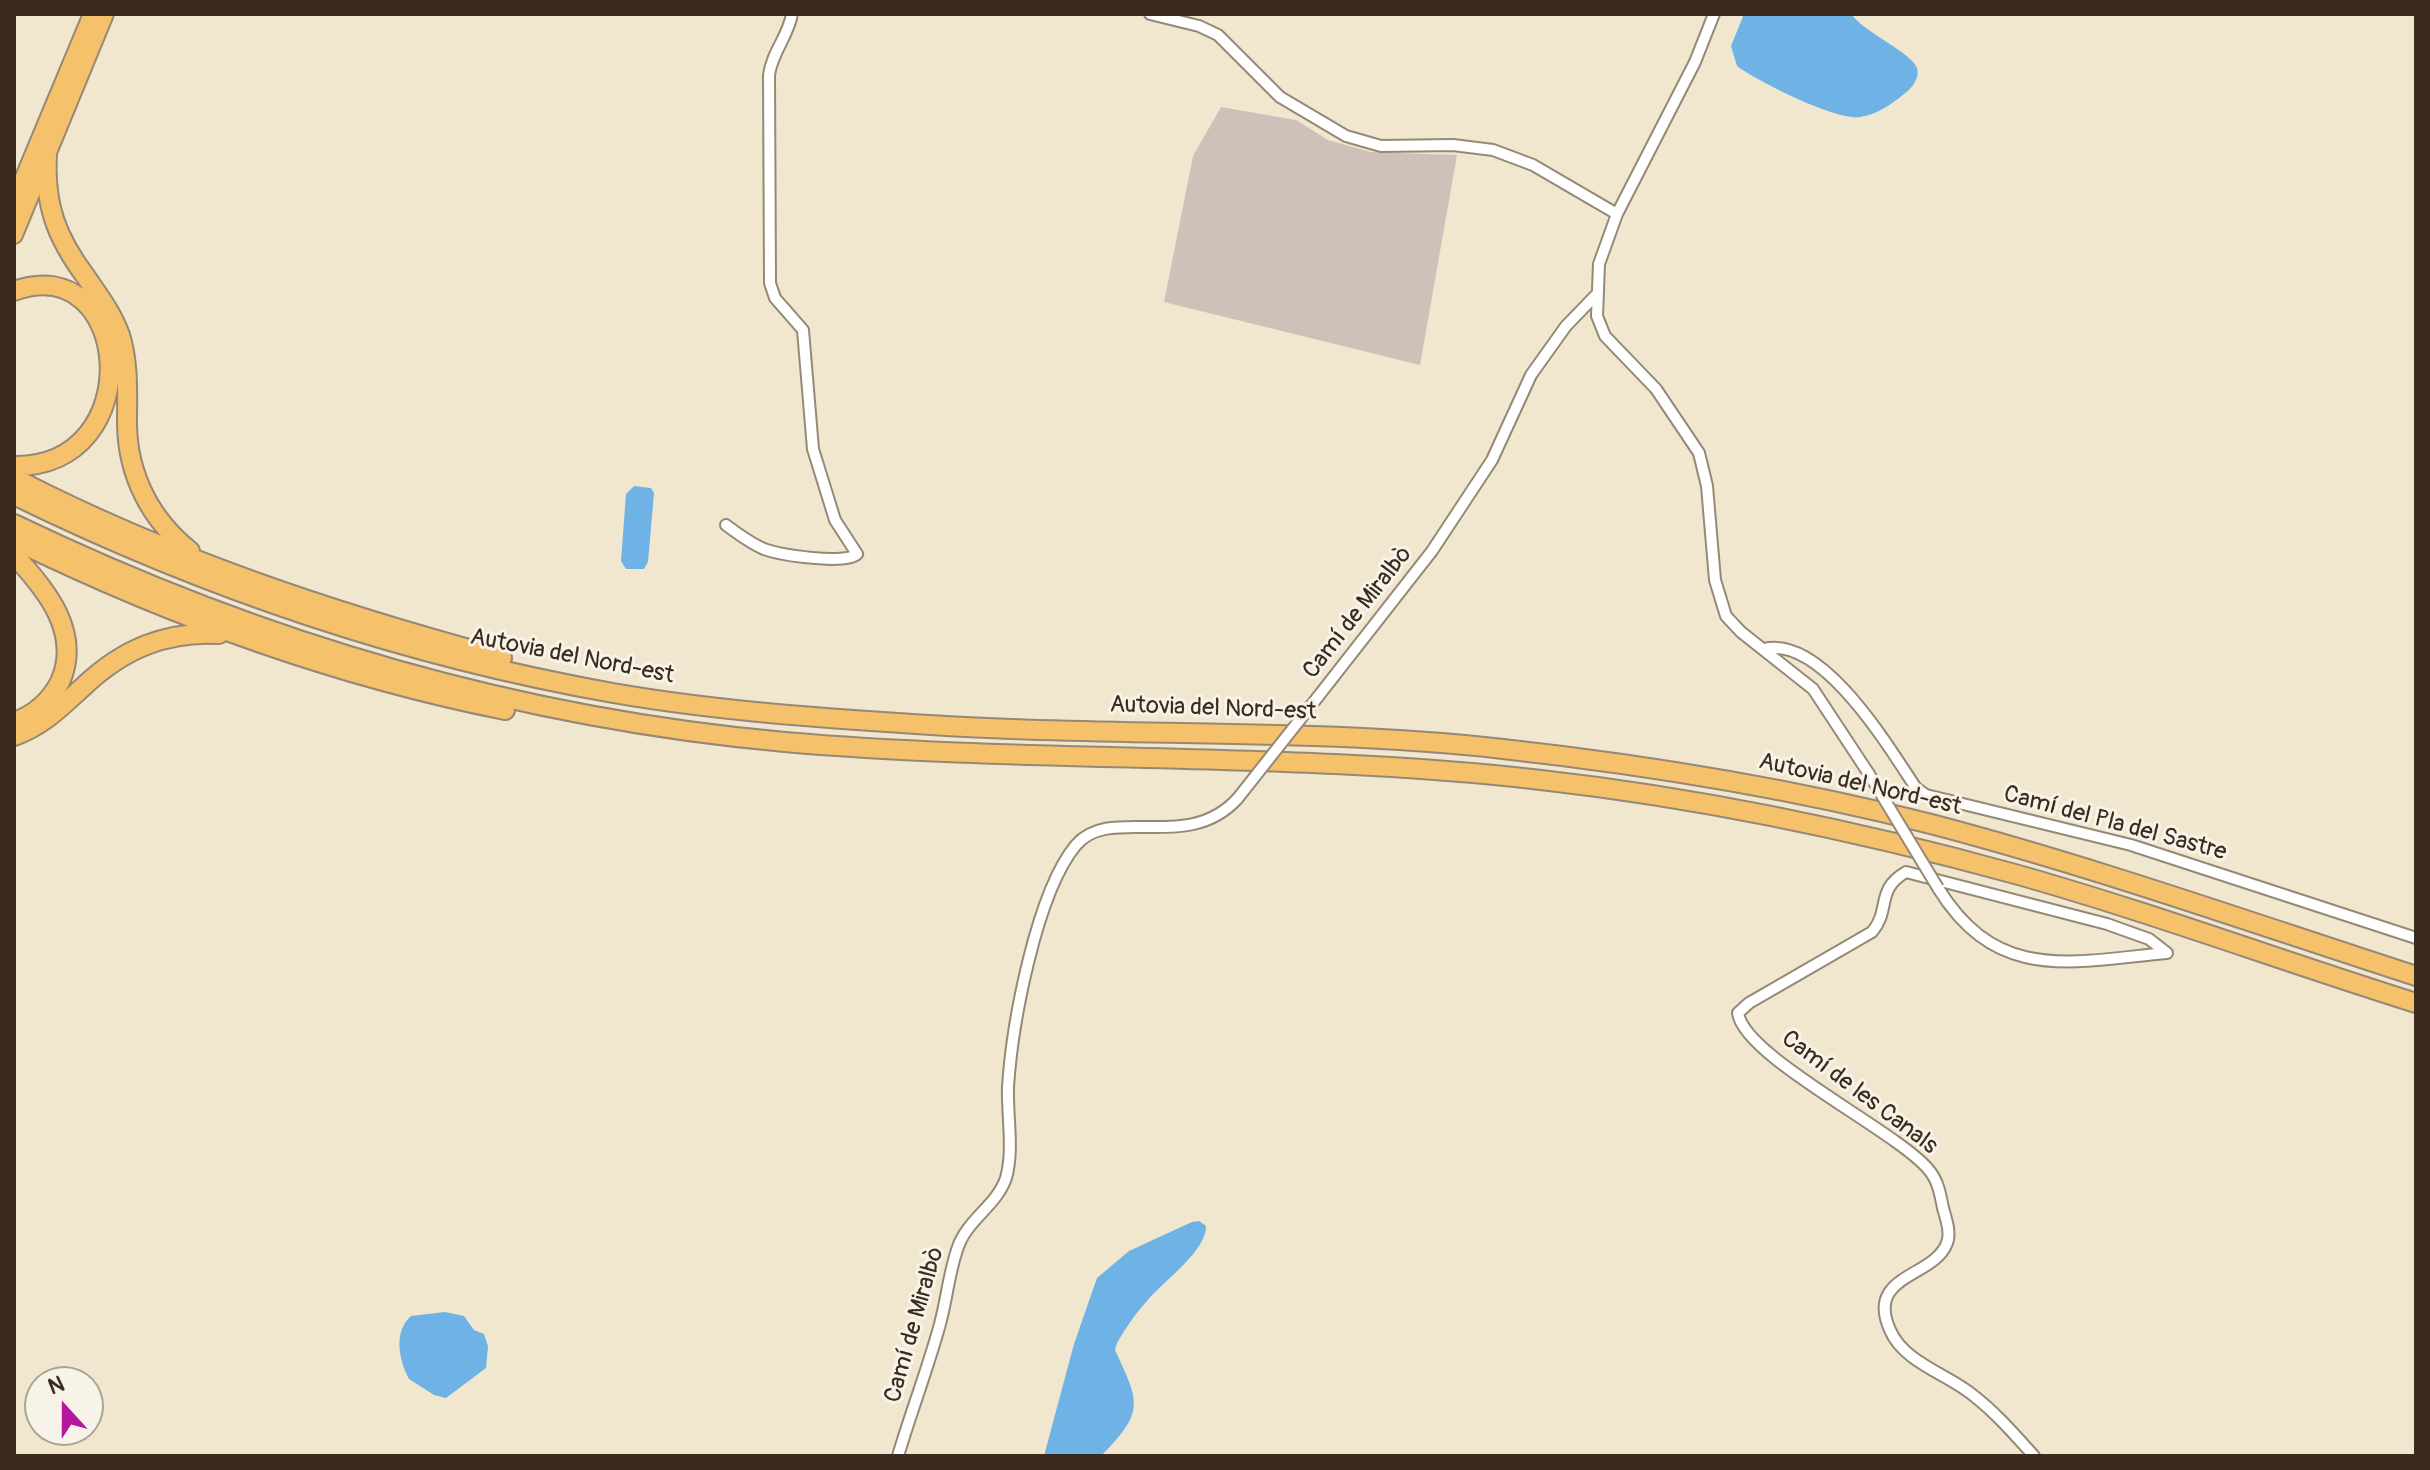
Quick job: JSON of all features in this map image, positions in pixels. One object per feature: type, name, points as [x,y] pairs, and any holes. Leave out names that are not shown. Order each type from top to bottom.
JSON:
[{"type":"highway","points":[[47,154],[46,193],[54,226],[107,307],[122,342],[128,440],[137,480],[160,522],[209,565]]},
{"type":"highway","points":[[14,291],[47,286],[83,302],[103,329],[112,373],[104,408],[82,439],[51,459],[14,466]]},
{"type":"highway","points":[[14,478],[209,565],[395,628],[517,662],[673,696],[685,703]]},
{"type":"highway","name":"Autovia del Nord-est","points":[[14,495],[161,562],[340,627],[535,678],[685,703],[952,726],[1398,740],[1520,751],[1689,773],[1838,802],[1973,836],[2106,874],[2416,976]]},
{"type":"highway","name":"Autovia del Nord-est","points":[[14,524],[126,575],[224,614],[384,667],[498,697],[715,734],[861,748],[1413,768],[1578,784],[1742,810],[1864,835],[2017,875],[2416,1003]]},
{"type":"highway","points":[[14,540],[118,588],[240,636],[425,693],[620,731],[874,756],[999,761],[1035,755]]},
{"type":"highway","points":[[14,555],[54,606],[64,630],[67,648],[64,670],[52,695],[36,711],[14,722]]},
{"type":"highway","points":[[14,736],[39,725],[103,669],[135,648],[181,634],[240,636]]},
{"type":"main road","points":[[14,174],[63,62],[91,14]]},
{"type":"main road","points":[[14,201],[91,14]]},
{"type":"main road","points":[[14,235],[105,14]]},
{"type":"street","points":[[726,525],[752,543],[779,554],[842,559],[857,554],[835,520],[813,449],[803,330],[775,298],[770,283],[769,75],[774,56],[788,33],[792,14]]},
{"type":"street","points":[[1150,14],[1199,26],[1218,35],[1280,97],[1346,136],[1381,146],[1453,145],[1493,150],[1533,165],[1617,214]]},
{"type":"street","points":[[1714,14],[1695,62],[1617,214],[1599,264],[1597,316],[1605,336],[1656,389],[1699,453],[1707,486],[1713,566],[1721,604],[1735,626],[1764,649]]},
{"type":"street","name":"Camí de Miralbò","points":[[898,1456],[941,1323],[958,1245],[1006,1177],[1010,1059],[1038,928],[1054,884],[1073,849],[1088,836],[1106,829],[1203,824],[1220,815],[1238,798],[1450,525],[1492,460],[1531,375],[1566,326],[1596,295]]},
{"type":"street","name":"Camí del Pla del Sastre","points":[[1764,649],[1780,646],[1795,650],[1822,669],[1865,716],[1916,788],[1926,795],[2131,845],[2416,938]]},
{"type":"street","name":"Camí de les Canals","points":[[1764,649],[1813,689],[1869,774],[1938,888],[1962,924],[1986,943],[2011,955],[2046,960],[2167,953],[2149,939],[2107,924],[1906,872],[1887,887],[1879,921],[1872,932],[1740,1008],[1740,1020],[1767,1049],[1908,1151],[1931,1172],[1939,1190],[1948,1229],[1947,1244],[1937,1256],[1893,1288],[1886,1305],[1888,1325],[1902,1349],[1974,1395],[2034,1456]]},
{"type":"shaded area","points":[[1221,107],[1296,120],[1328,140],[1371,152],[1457,155],[1420,365],[1164,302],[1193,156]]},
{"type":"water","points":[[1744,14],[1851,14],[1913,62],[1918,72],[1916,80],[1894,102],[1866,116],[1849,117],[1816,107],[1778,90],[1737,66],[1731,46]]},
{"type":"water","points":[[634,486],[651,488],[654,493],[648,562],[644,569],[626,569],[621,561],[626,494]]},
{"type":"water","points":[[1199,1221],[1206,1226],[1199,1246],[1143,1306],[1117,1343],[1115,1350],[1133,1395],[1132,1416],[1126,1428],[1101,1456],[1044,1456],[1074,1344],[1097,1278],[1129,1251]]},
{"type":"water","points":[[445,1312],[464,1316],[474,1330],[484,1334],[488,1346],[486,1368],[446,1398],[434,1395],[409,1379],[400,1346],[402,1330],[411,1316]]}]
